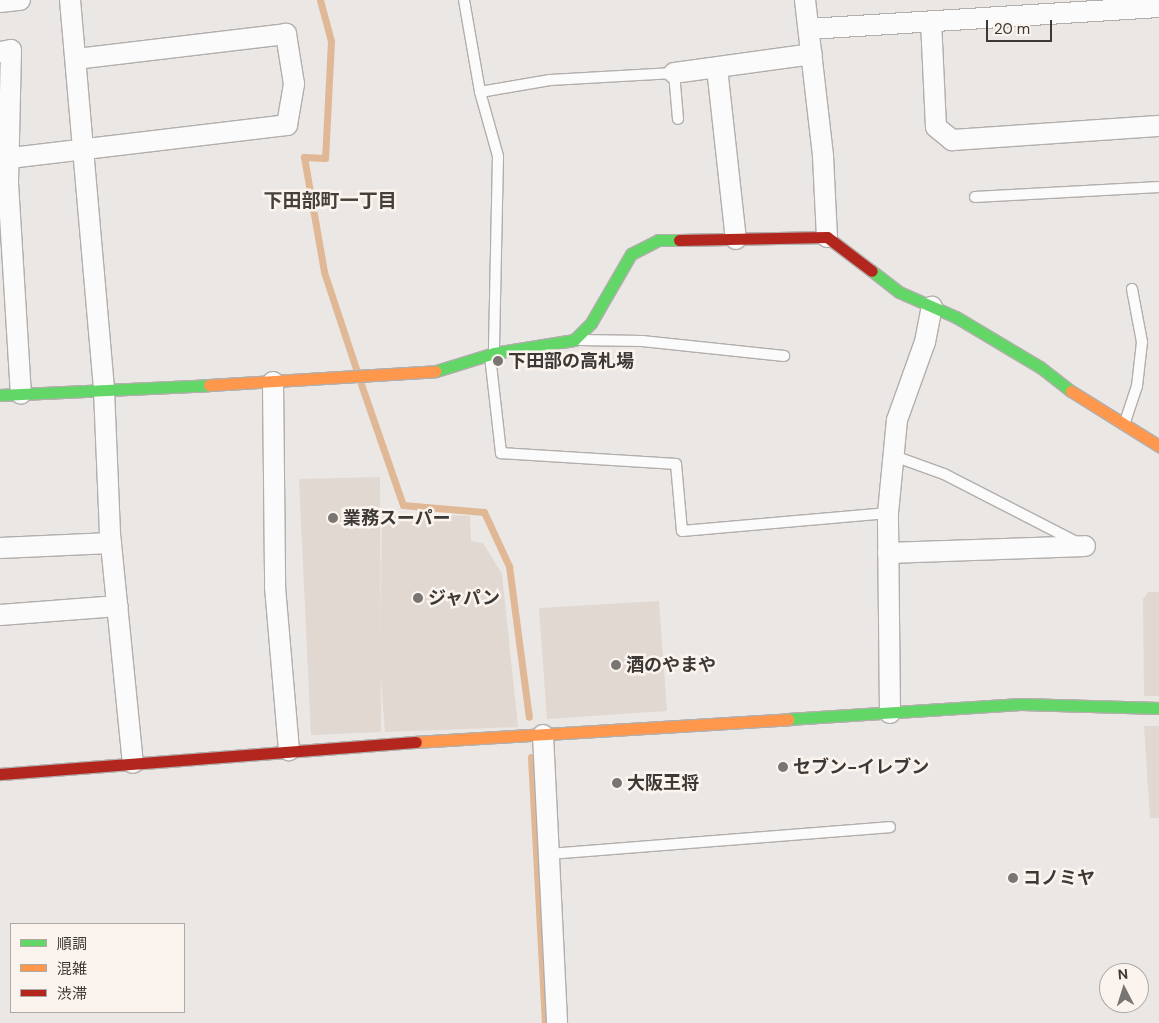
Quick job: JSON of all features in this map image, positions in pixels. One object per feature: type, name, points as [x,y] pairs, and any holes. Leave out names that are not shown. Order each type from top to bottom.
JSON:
[{"type":"street","points":[[0,2],[20,0]]},
{"type":"street","points":[[70,0],[104,390],[111,542],[133,763]]},
{"type":"street","points":[[805,0],[812,54],[827,238]]},
{"type":"street","points":[[809,29],[1159,7]]},
{"type":"street","points":[[931,21],[936,127],[952,140],[1159,126]]},
{"type":"street","points":[[11,158],[287,125],[294,84],[286,34],[76,59]]},
{"type":"street","points":[[0,52],[11,50],[11,158],[8,183],[21,394]]},
{"type":"street","points":[[674,73],[812,54]]},
{"type":"street","points":[[717,68],[736,239]]},
{"type":"street","points":[[0,395],[424,375],[492,353],[574,340],[591,322],[631,254],[658,240],[827,238],[899,292],[932,307],[1040,367],[1123,426],[1159,446]]},
{"type":"street","points":[[890,713],[888,513],[897,420],[925,342],[932,307]]},
{"type":"street","points":[[273,382],[275,577],[290,750]]},
{"type":"street","points":[[0,548],[111,542]]},
{"type":"street","points":[[888,553],[1084,546]]},
{"type":"street","points":[[0,615],[118,606]]},
{"type":"street","points":[[0,774],[290,750],[1021,704],[1159,708]]},
{"type":"street","points":[[543,735],[557,1023]]},
{"type":"lane","points":[[464,0],[480,92],[498,156],[500,186],[492,353],[502,453],[676,464],[682,531],[888,513]]},
{"type":"lane","points":[[480,92],[550,80],[674,73],[678,119]]},
{"type":"lane","points":[[975,197],[1159,187]]},
{"type":"lane","points":[[1123,426],[1137,386],[1142,342],[1132,289]]},
{"type":"lane","points":[[574,340],[642,341],[784,356]]},
{"type":"lane","points":[[894,456],[944,474],[1084,546]]},
{"type":"lane","points":[[548,854],[890,827]]},
{"type":"shaded area","points":[[380,477],[381,732],[311,735],[299,479]]},
{"type":"shaded area","points":[[382,513],[470,516],[471,541],[483,543],[502,574],[518,727],[385,732],[380,666]]},
{"type":"shaded area","points":[[1148,592],[1159,592],[1159,696],[1144,696],[1143,599]]},
{"type":"shaded area","points":[[659,601],[667,711],[547,719],[539,608]]},
{"type":"shaded area","points":[[1144,726],[1159,726],[1159,818],[1150,818]]},
{"type":"waterway","points":[[320,0],[331,41],[325,158],[304,157],[324,272],[357,372]]},
{"type":"waterway","points":[[361,384],[403,505],[484,512],[509,566],[529,717]]},
{"type":"waterway","points":[[531,757],[545,1023]]},
{"type":"traffic: fast","points":[[436,371],[494,353],[574,340],[591,323],[631,254],[658,240],[679,240]]},
{"type":"traffic: fast","points":[[872,271],[899,292],[956,317],[1040,367],[1071,391]]},
{"type":"traffic: fast","points":[[0,395],[209,385]]},
{"type":"traffic: fast","points":[[788,719],[1021,704],[1159,708]]},
{"type":"traffic: slow","points":[[209,385],[436,371]]},
{"type":"traffic: slow","points":[[1071,391],[1159,446]]},
{"type":"traffic: slow","points":[[416,742],[788,719]]},
{"type":"traffic: jam","points":[[679,240],[827,237],[872,271]]},
{"type":"traffic: jam","points":[[0,774],[416,742]]},
{"type":"place","name":"下田部の高札場","points":[[498,361]]},
{"type":"place","name":"業務スーパー","points":[[333,518]]},
{"type":"place","name":"ジャパン","points":[[418,598]]},
{"type":"place","name":"酒のやまや","points":[[616,665]]},
{"type":"place","name":"セブン-イレブン","points":[[783,767]]},
{"type":"place","name":"大阪王将","points":[[617,783]]},
{"type":"place","name":"コノミヤ","points":[[1013,878]]},
{"type":"district","name":"下田部町一丁目","points":[[330,201]]}]
